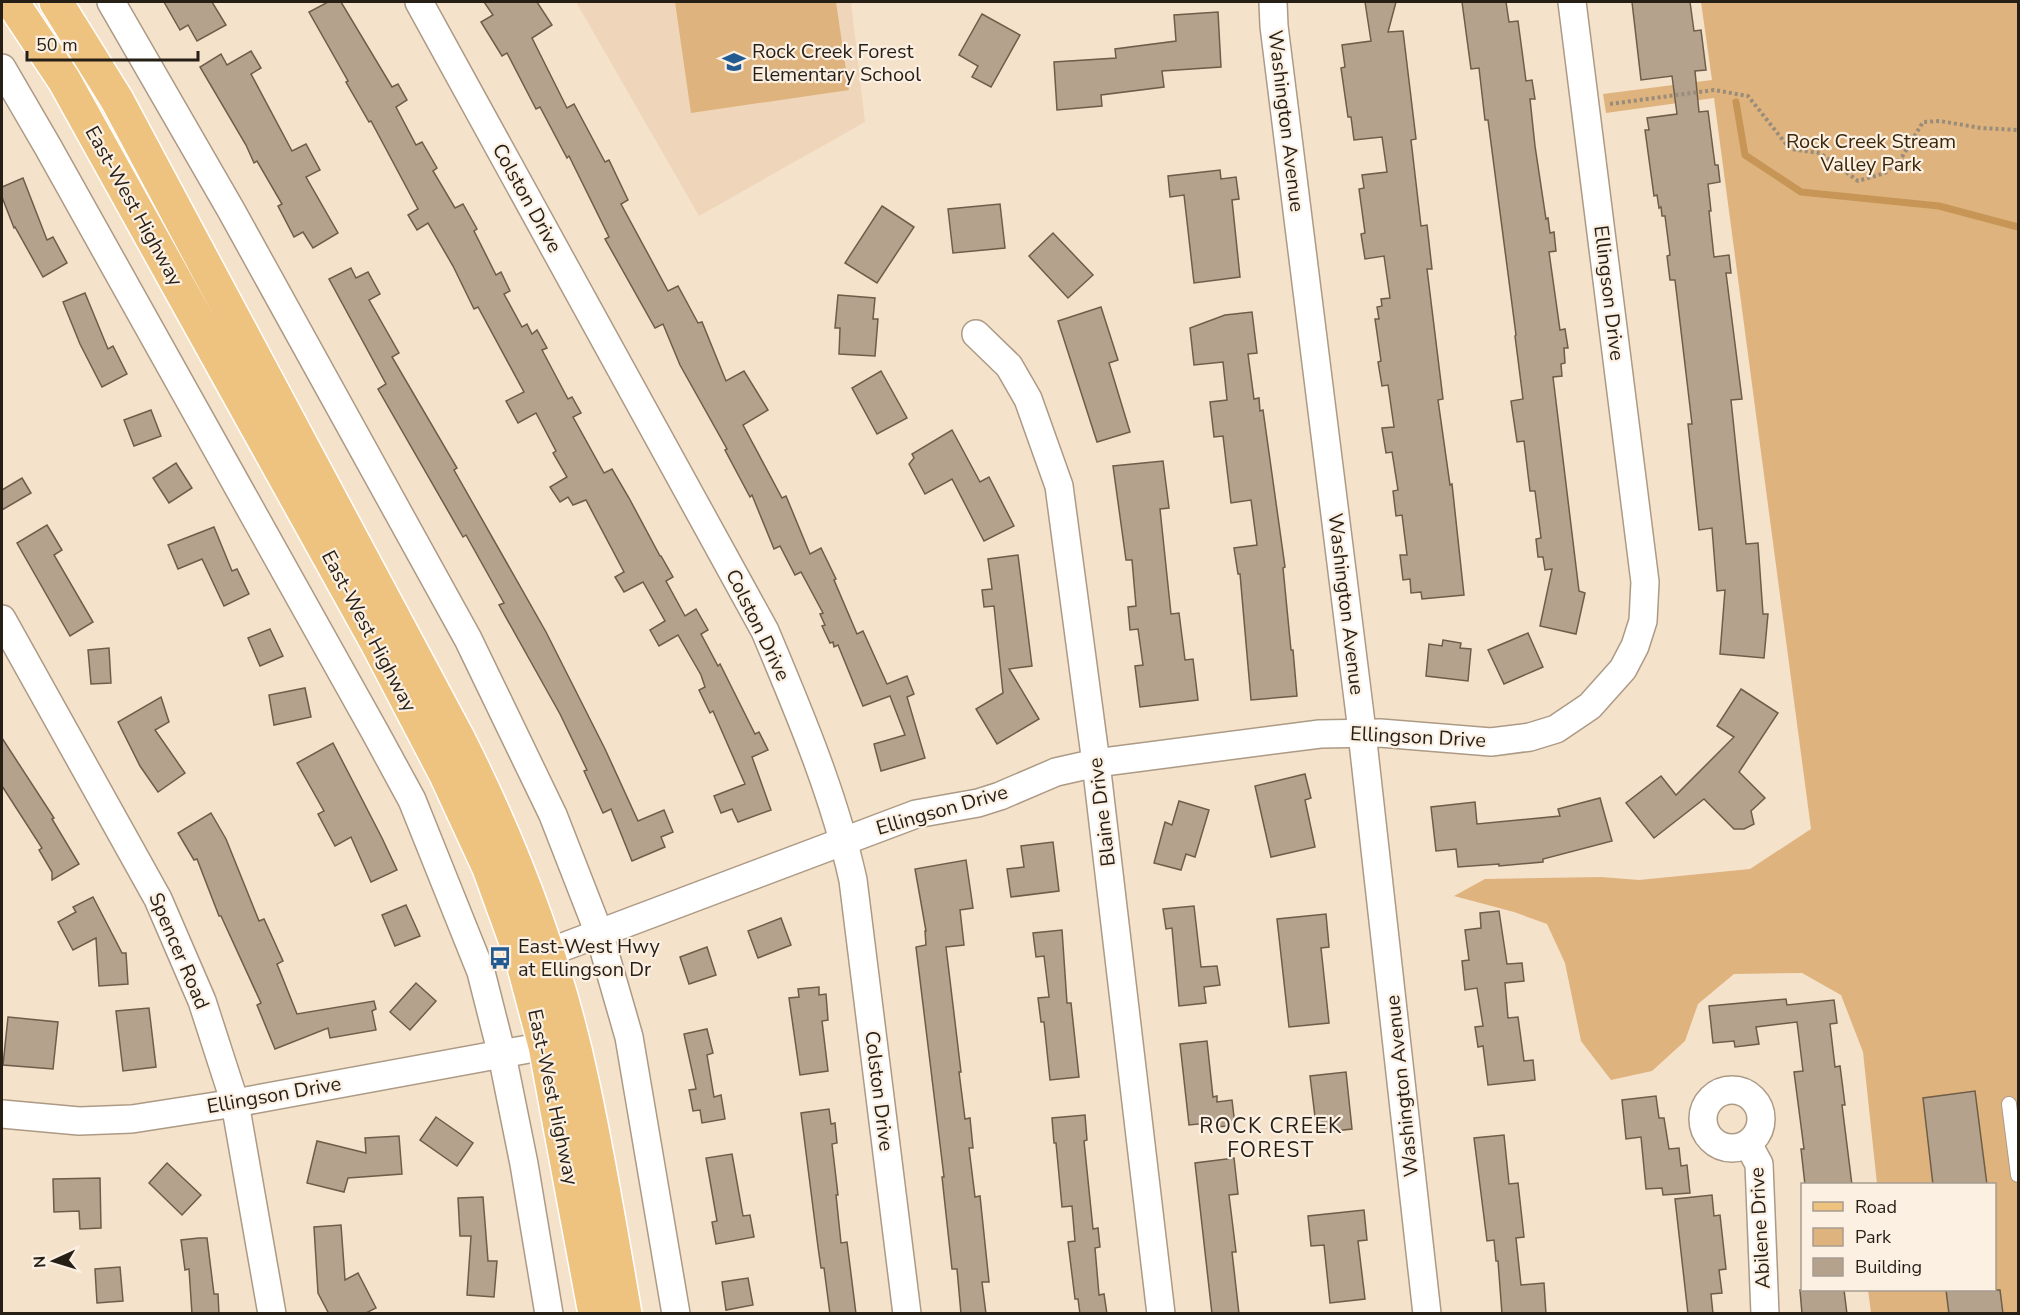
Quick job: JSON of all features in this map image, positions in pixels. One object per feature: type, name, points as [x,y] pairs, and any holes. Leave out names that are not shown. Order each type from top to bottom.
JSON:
[{"type":"main road","name":"East-West Highway","points":[[12,2],[70,90],[377,642],[446,775],[489,868],[521,956],[545,1046],[594,1314]]},
{"type":"main road","name":"East-West Highway","points":[[57,2],[117,100],[484,789],[547,953],[583,1084],[626,1314]]},
{"type":"street","points":[[111,2],[231,210],[468,639],[553,815],[599,933],[629,1037],[676,1314]]},
{"type":"street","name":"Colston Drive","points":[[419,2],[765,631],[804,724],[844,840],[853,880],[907,1314]]},
{"type":"street","name":"Washington Avenue","points":[[1274,2],[1274,26],[1362,733],[1427,1314]]},
{"type":"street","name":"Ellingson Drive","points":[[547,953],[916,814],[978,803],[1056,772],[1096,763],[1320,734],[1362,733],[1491,742],[1530,737],[1556,729],[1590,706],[1623,669],[1635,646],[1642,621],[1645,582],[1572,2]]},
{"type":"street","points":[[2,68],[412,800],[481,972],[502,1055],[524,1164],[549,1314]]},
{"type":"street","name":"Blaine Drive","points":[[976,334],[1009,366],[1028,399],[1059,486],[1096,763],[1161,1314]]},
{"type":"street","name":"Spencer Road","points":[[2,619],[158,899],[202,1001],[235,1103],[272,1314]]},
{"type":"street","name":"Ellingson Drive","points":[[2,1114],[79,1121],[132,1119],[235,1103],[545,1046]]},
{"type":"street","name":"Abilene Drive","points":[[1748,1144],[1759,1164],[1765,1314]]},
{"type":"lane","points":[[2009,1104],[2019,1175]]},
{"type":"path","points":[[1607,105],[1714,90],[1748,96],[1790,149],[1820,153],[1858,181],[1885,173],[1902,157],[1923,122],[1940,121],[1981,129],[2019,130]]},
{"type":"shaded area","name":"Rock Creek Forest Elementary School","points":[[576,2],[851,2],[865,122],[699,216]]},
{"type":"green space","points":[[675,2],[836,2],[849,90],[691,113]]},
{"type":"green space","name":"Rock Creek Stream Valley Park","points":[[1701,2],[2018,2],[2018,1313],[1871,1313],[1868,1291],[1996,1291],[1996,1183],[1877,1183],[1863,1052],[1841,995],[1802,973],[1734,974],[1698,1004],[1685,1041],[1652,1071],[1611,1080],[1581,1041],[1565,963],[1547,924],[1514,912],[1454,896],[1485,879],[1601,877],[1639,880],[1750,869],[1811,829],[1714,98],[1606,113],[1603,94],[1712,80]]},
{"type":"building","points":[[164,2],[212,2],[226,25],[197,41],[188,25],[180,30]]},
{"type":"building","points":[[328,2],[341,2],[392,87],[398,84],[407,100],[396,107],[416,145],[422,142],[437,168],[433,171],[455,208],[463,204],[477,229],[474,231],[496,275],[501,272],[510,291],[504,294],[522,327],[527,324],[532,334],[537,330],[547,348],[542,350],[568,399],[572,397],[581,413],[573,417],[604,473],[612,469],[629,498],[673,577],[666,581],[685,616],[696,609],[708,630],[701,634],[718,666],[720,664],[755,734],[759,732],[768,750],[752,757],[771,810],[738,822],[732,809],[721,813],[714,796],[745,784],[713,711],[710,713],[699,690],[705,687],[701,675],[678,635],[659,646],[650,630],[665,621],[643,582],[624,592],[615,577],[624,572],[586,500],[573,505],[568,497],[560,502],[550,487],[567,477],[553,453],[556,451],[536,413],[518,423],[506,401],[524,392],[478,307],[474,309],[428,223],[417,230],[408,215],[418,209],[309,12]]},
{"type":"building","points":[[484,2],[537,2],[552,25],[532,38],[567,108],[574,104],[605,162],[609,160],[628,200],[621,204],[668,291],[678,286],[698,323],[702,322],[726,381],[744,371],[768,410],[743,425],[782,498],[786,496],[810,554],[821,548],[836,579],[834,580],[857,634],[863,631],[887,684],[907,676],[914,694],[907,697],[925,758],[881,771],[874,744],[905,735],[890,696],[863,706],[838,645],[834,647],[833,642],[830,643],[822,626],[825,625],[820,614],[823,613],[801,572],[795,575],[780,546],[774,549],[752,495],[750,497],[725,450],[727,449],[680,365],[663,324],[655,328],[605,239],[609,237],[569,156],[567,158],[540,107],[536,109],[507,53],[502,56],[481,22],[493,15]]},
{"type":"building","points":[[1365,2],[1396,2],[1388,32],[1403,31],[1416,139],[1411,140],[1421,226],[1427,225],[1432,269],[1427,269],[1443,399],[1438,400],[1450,485],[1452,484],[1464,595],[1422,599],[1421,592],[1411,593],[1410,579],[1403,580],[1400,555],[1407,555],[1402,515],[1396,516],[1393,491],[1398,490],[1392,452],[1386,453],[1382,428],[1394,427],[1388,385],[1382,386],[1375,319],[1379,319],[1377,307],[1382,306],[1381,299],[1390,298],[1384,256],[1365,259],[1361,234],[1365,233],[1359,189],[1364,188],[1362,175],[1387,172],[1382,137],[1354,140],[1351,117],[1348,117],[1341,68],[1345,67],[1342,45],[1371,41]]},
{"type":"building","points":[[1462,2],[1506,2],[1509,22],[1518,21],[1526,81],[1532,80],[1535,99],[1530,99],[1535,146],[1546,219],[1548,218],[1550,233],[1554,232],[1556,251],[1549,252],[1560,330],[1565,329],[1568,348],[1564,348],[1565,363],[1561,364],[1562,376],[1553,377],[1579,591],[1585,593],[1576,634],[1540,626],[1552,569],[1545,570],[1543,557],[1538,557],[1536,539],[1541,538],[1535,491],[1530,491],[1524,441],[1517,442],[1511,401],[1523,399],[1516,335],[1488,120],[1485,120],[1479,68],[1471,69]]},
{"type":"building","points":[[1632,2],[1690,2],[1694,31],[1701,30],[1706,70],[1695,71],[1699,112],[1708,111],[1715,165],[1718,165],[1720,182],[1708,184],[1714,257],[1729,255],[1731,273],[1726,273],[1742,399],[1731,400],[1746,544],[1758,543],[1763,614],[1768,614],[1764,658],[1720,654],[1725,590],[1717,591],[1712,528],[1699,530],[1688,424],[1692,424],[1675,280],[1670,280],[1667,256],[1670,255],[1665,216],[1662,216],[1657,195],[1654,196],[1645,130],[1649,130],[1647,118],[1677,114],[1672,76],[1641,80]]},
{"type":"building","points":[[1218,12],[1221,67],[1162,71],[1164,87],[1101,95],[1102,106],[1057,110],[1054,62],[1116,58],[1115,49],[1176,41],[1174,15]]},
{"type":"building","points":[[982,14],[1020,35],[991,87],[972,77],[978,66],[959,55]]},
{"type":"building","points":[[251,51],[261,68],[251,74],[292,151],[306,144],[320,170],[306,177],[338,233],[313,248],[303,232],[294,237],[278,206],[282,204],[257,161],[254,163],[246,145],[200,67],[221,54],[227,65]]},
{"type":"building","points":[[1220,170],[1221,179],[1236,177],[1239,199],[1232,200],[1240,277],[1194,283],[1184,195],[1170,197],[1168,176]]},
{"type":"building","points":[[23,178],[47,240],[53,237],[67,263],[43,277],[14,228],[2,197],[2,187]]},
{"type":"building","points":[[1000,204],[1005,248],[953,253],[948,209]]},
{"type":"building","points":[[882,206],[914,227],[877,283],[845,263]]},
{"type":"building","points":[[1053,233],[1093,275],[1068,298],[1029,256]]},
{"type":"building","points":[[351,268],[356,278],[368,272],[380,294],[369,300],[399,353],[392,357],[457,468],[454,470],[546,632],[605,749],[638,821],[664,810],[673,832],[661,837],[665,847],[632,861],[611,809],[603,813],[584,771],[587,770],[560,714],[499,605],[504,603],[466,535],[463,537],[378,389],[386,384],[329,279]]},
{"type":"building","points":[[85,293],[108,349],[113,346],[127,374],[102,387],[80,344],[63,302]]},
{"type":"building","points":[[838,295],[875,298],[873,319],[878,319],[875,356],[839,354],[840,328],[835,328]]},
{"type":"building","points":[[1101,307],[1118,360],[1109,363],[1130,432],[1097,442],[1058,321]]},
{"type":"building","points":[[1252,312],[1257,353],[1248,354],[1254,399],[1259,398],[1260,411],[1263,410],[1285,567],[1283,568],[1297,696],[1251,700],[1240,574],[1238,574],[1234,548],[1257,545],[1251,500],[1231,503],[1223,436],[1214,437],[1210,402],[1227,400],[1223,362],[1194,365],[1190,328],[1225,315]]},
{"type":"building","points":[[881,371],[907,418],[877,434],[852,388]]},
{"type":"building","points":[[151,410],[161,436],[134,446],[124,420]]},
{"type":"building","points":[[952,430],[980,482],[989,477],[1014,526],[984,541],[952,479],[925,494],[909,464],[914,458],[912,454]]},
{"type":"building","points":[[1163,461],[1169,508],[1160,509],[1171,614],[1179,613],[1185,660],[1193,659],[1198,700],[1140,707],[1135,666],[1143,665],[1138,629],[1130,630],[1128,607],[1136,606],[1132,560],[1126,560],[1113,466]]},
{"type":"building","points":[[176,463],[192,488],[169,503],[153,478]]},
{"type":"building","points":[[22,478],[31,493],[2,510],[2,490]]},
{"type":"building","points":[[47,525],[62,550],[54,555],[93,622],[70,636],[17,543]]},
{"type":"building","points":[[214,527],[232,571],[237,569],[249,594],[224,606],[202,559],[178,569],[168,545]]},
{"type":"building","points":[[1018,555],[1032,666],[1009,669],[1039,719],[997,744],[976,709],[1003,693],[994,606],[984,607],[982,590],[992,589],[988,559]]},
{"type":"building","points":[[270,629],[283,656],[260,666],[248,638]]},
{"type":"building","points":[[1528,633],[1543,667],[1504,684],[1488,650]]},
{"type":"building","points":[[1443,640],[1461,643],[1460,648],[1471,649],[1468,681],[1426,676],[1429,644],[1442,646]]},
{"type":"building","points":[[109,648],[111,683],[91,684],[88,650]]},
{"type":"building","points":[[305,688],[311,717],[274,725],[269,695]]},
{"type":"building","points":[[1741,689],[1778,713],[1739,772],[1765,798],[1751,811],[1754,824],[1744,829],[1734,829],[1704,799],[1654,838],[1626,803],[1661,776],[1676,795],[1734,737],[1717,726]]},
{"type":"building","points":[[161,697],[169,722],[155,730],[185,773],[158,792],[140,766],[118,722]]},
{"type":"building","points":[[2,738],[54,818],[52,819],[79,864],[52,880],[52,872],[39,850],[42,848],[2,786]]},
{"type":"building","points":[[333,743],[397,870],[371,882],[351,837],[335,846],[318,814],[324,811],[297,763]]},
{"type":"building","points":[[1305,774],[1311,798],[1305,800],[1315,847],[1271,857],[1255,786]]},
{"type":"building","points":[[1600,798],[1612,841],[1543,859],[1543,862],[1499,866],[1499,864],[1458,867],[1456,849],[1436,851],[1431,807],[1475,802],[1477,824],[1560,816],[1558,809]]},
{"type":"building","points":[[1179,801],[1209,810],[1195,857],[1186,854],[1181,870],[1154,863],[1165,822],[1172,825]]},
{"type":"building","points":[[211,813],[226,839],[259,921],[264,919],[283,961],[277,964],[297,1014],[374,1001],[376,1009],[372,1011],[376,1030],[330,1038],[328,1028],[275,1049],[257,1005],[261,1003],[221,916],[219,916],[197,859],[194,860],[178,833]]},
{"type":"building","points":[[1053,842],[1059,891],[1011,897],[1007,869],[1024,867],[1021,846]]},
{"type":"building","points":[[966,860],[973,908],[960,910],[964,945],[946,947],[965,1119],[970,1118],[973,1148],[969,1148],[975,1197],[980,1196],[989,1282],[982,1282],[986,1314],[961,1314],[957,1269],[952,1269],[942,1177],[944,1177],[916,947],[926,945],[926,931],[915,869]]},
{"type":"building","points":[[93,897],[122,953],[126,953],[128,984],[99,986],[96,938],[73,950],[58,922],[76,912],[73,907]]},
{"type":"building","points":[[406,905],[420,936],[395,946],[382,915]]},
{"type":"building","points":[[1194,906],[1201,967],[1217,966],[1220,985],[1204,987],[1206,1003],[1179,1006],[1172,928],[1166,929],[1163,909]]},
{"type":"building","points":[[1499,911],[1507,964],[1522,963],[1524,981],[1505,983],[1508,1018],[1518,1017],[1524,1061],[1533,1060],[1535,1080],[1488,1085],[1483,1046],[1478,1047],[1475,1027],[1483,1026],[1477,988],[1465,990],[1462,961],[1469,960],[1465,930],[1481,928],[1480,913]]},
{"type":"building","points":[[1326,914],[1329,947],[1321,948],[1329,1023],[1289,1027],[1277,919]]},
{"type":"building","points":[[781,918],[791,945],[758,958],[748,931]]},
{"type":"building","points":[[1062,930],[1067,1003],[1071,1003],[1079,1077],[1050,1080],[1044,1022],[1041,1022],[1038,998],[1049,997],[1044,956],[1036,957],[1033,933]]},
{"type":"building","points":[[707,947],[716,975],[689,984],[680,957]]},
{"type":"building","points":[[416,983],[436,1001],[410,1030],[390,1012]]},
{"type":"building","points":[[819,987],[819,995],[826,994],[828,1020],[822,1021],[828,1071],[800,1075],[789,998],[799,997],[798,989]]},
{"type":"building","points":[[1786,999],[1787,1005],[1834,1000],[1837,1023],[1830,1024],[1835,1067],[1840,1066],[1845,1105],[1842,1105],[1852,1183],[1805,1183],[1801,1149],[1804,1149],[1794,1072],[1803,1071],[1797,1022],[1756,1027],[1759,1044],[1735,1047],[1734,1041],[1713,1043],[1709,1006]]},
{"type":"building","points":[[149,1008],[156,1067],[123,1071],[116,1011]]},
{"type":"building","points":[[8,1017],[58,1022],[53,1069],[3,1065]]},
{"type":"building","points":[[707,1029],[713,1053],[707,1055],[714,1097],[721,1095],[725,1119],[702,1123],[700,1110],[693,1111],[689,1090],[696,1089],[684,1034]]},
{"type":"building","points":[[1207,1041],[1213,1097],[1217,1096],[1217,1102],[1232,1100],[1235,1125],[1218,1127],[1217,1122],[1189,1125],[1180,1044]]},
{"type":"building","points":[[1346,1072],[1352,1129],[1317,1133],[1310,1076]]},
{"type":"building","points":[[1975,1091],[1987,1183],[1933,1183],[1923,1098]]},
{"type":"building","points":[[1656,1096],[1659,1118],[1664,1118],[1669,1149],[1679,1148],[1681,1166],[1687,1165],[1690,1193],[1663,1195],[1662,1188],[1646,1189],[1641,1137],[1626,1139],[1622,1100]]},
{"type":"building","points":[[829,1109],[831,1124],[835,1123],[837,1143],[832,1144],[841,1243],[847,1242],[856,1314],[830,1314],[824,1268],[821,1268],[818,1247],[801,1113]]},
{"type":"building","points":[[1085,1115],[1087,1140],[1084,1141],[1093,1229],[1098,1228],[1100,1247],[1095,1248],[1099,1295],[1104,1294],[1107,1314],[1080,1314],[1078,1299],[1075,1299],[1068,1242],[1075,1241],[1072,1206],[1062,1207],[1056,1143],[1054,1143],[1052,1118]]},
{"type":"building","points":[[436,1117],[473,1143],[457,1166],[420,1140]]},
{"type":"building","points":[[1504,1135],[1509,1184],[1518,1183],[1524,1237],[1516,1238],[1521,1285],[1544,1283],[1546,1314],[1502,1314],[1498,1261],[1496,1261],[1494,1240],[1487,1241],[1474,1138]]},
{"type":"building","points":[[399,1136],[402,1174],[348,1178],[344,1192],[307,1183],[317,1141],[366,1153],[365,1138]]},
{"type":"building","points":[[732,1154],[743,1216],[750,1215],[754,1237],[716,1244],[712,1222],[717,1221],[706,1158]]},
{"type":"building","points":[[1234,1158],[1238,1194],[1229,1195],[1236,1252],[1232,1252],[1239,1314],[1212,1314],[1195,1163]]},
{"type":"building","points":[[167,1163],[201,1195],[182,1215],[149,1183]]},
{"type":"building","points":[[100,1178],[101,1228],[80,1229],[79,1211],[54,1212],[53,1179]]},
{"type":"building","points":[[1712,1195],[1714,1216],[1720,1215],[1726,1269],[1719,1270],[1722,1293],[1711,1294],[1713,1314],[1688,1314],[1675,1199]]},
{"type":"building","points":[[483,1197],[488,1261],[497,1261],[494,1297],[467,1295],[471,1236],[460,1236],[458,1198]]},
{"type":"building","points":[[1364,1210],[1367,1240],[1358,1241],[1365,1299],[1330,1303],[1324,1245],[1311,1246],[1308,1216]]},
{"type":"building","points":[[341,1225],[345,1280],[358,1273],[376,1308],[364,1314],[329,1314],[318,1293],[314,1227]]},
{"type":"building","points":[[207,1238],[214,1294],[218,1294],[219,1314],[192,1314],[189,1269],[185,1270],[181,1240]]},
{"type":"building","points":[[120,1267],[123,1301],[97,1303],[95,1269]]},
{"type":"building","points":[[748,1278],[753,1305],[726,1310],[722,1282]]},
{"type":"building","points":[[1800,1290],[1844,1291],[1847,1314],[1802,1314]]},
{"type":"building","points":[[2000,1290],[2003,1314],[1949,1314],[1946,1291]]},
{"type":"waterway","points":[[1736,102],[1745,155],[1801,192],[1939,206],[2018,227]]},
{"type":"place","name":"Rock Creek Forest Elementary School","points":[[734,62]]},
{"type":"place","name":"East-West Hwy at Ellingson Dr","points":[[500,958]]},
{"type":"district","name":"ROCK CREEK FOREST","points":[[1271,1138]]}]
